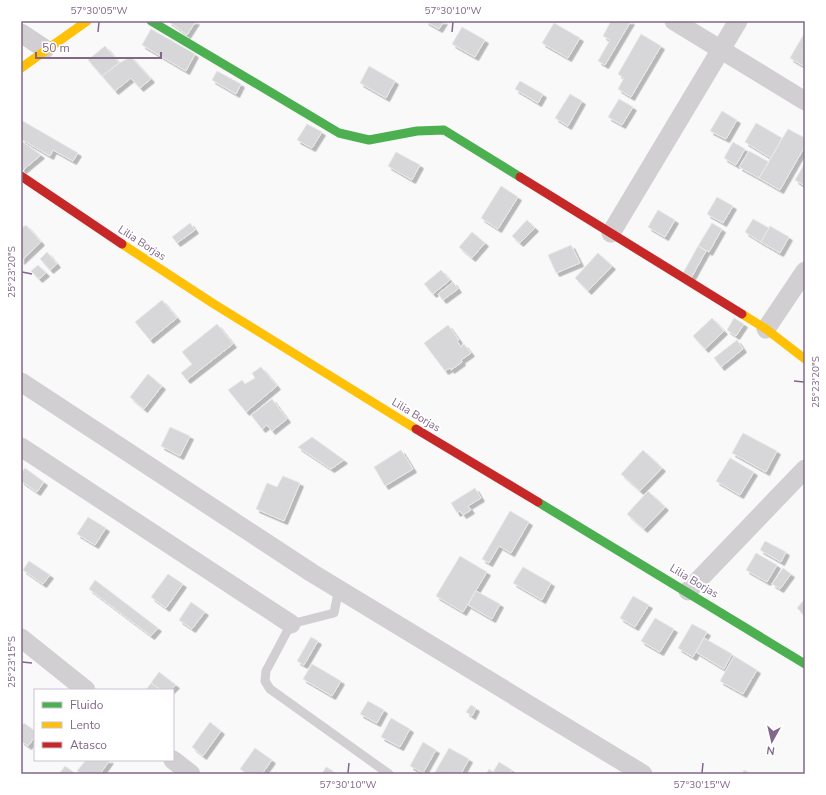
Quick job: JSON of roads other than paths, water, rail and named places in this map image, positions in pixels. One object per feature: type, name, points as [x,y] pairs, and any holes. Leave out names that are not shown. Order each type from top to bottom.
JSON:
[{"type":"street","points":[[21,68],[87,21]]},
{"type":"street","points":[[151,21],[339,133],[354,138],[372,140],[424,129],[444,130],[766,329],[805,359]]},
{"type":"street","points":[[674,21],[805,101]]},
{"type":"street","points":[[611,233],[738,21]]},
{"type":"street","points":[[21,33],[46,49]]},
{"type":"street","name":"Lilia Borjas","points":[[21,176],[112,239],[326,374],[688,591],[805,664]]},
{"type":"street","points":[[766,329],[805,271]]},
{"type":"street","points":[[21,382],[312,573],[643,774]]},
{"type":"street","points":[[21,447],[291,624]]},
{"type":"street","points":[[688,591],[803,474]]},
{"type":"street","points":[[21,638],[85,689]]},
{"type":"street","points":[[174,761],[190,774]]},
{"type":"lane","points":[[338,588],[334,613],[291,624],[266,671],[265,681],[270,689],[375,770],[389,774]]}]
